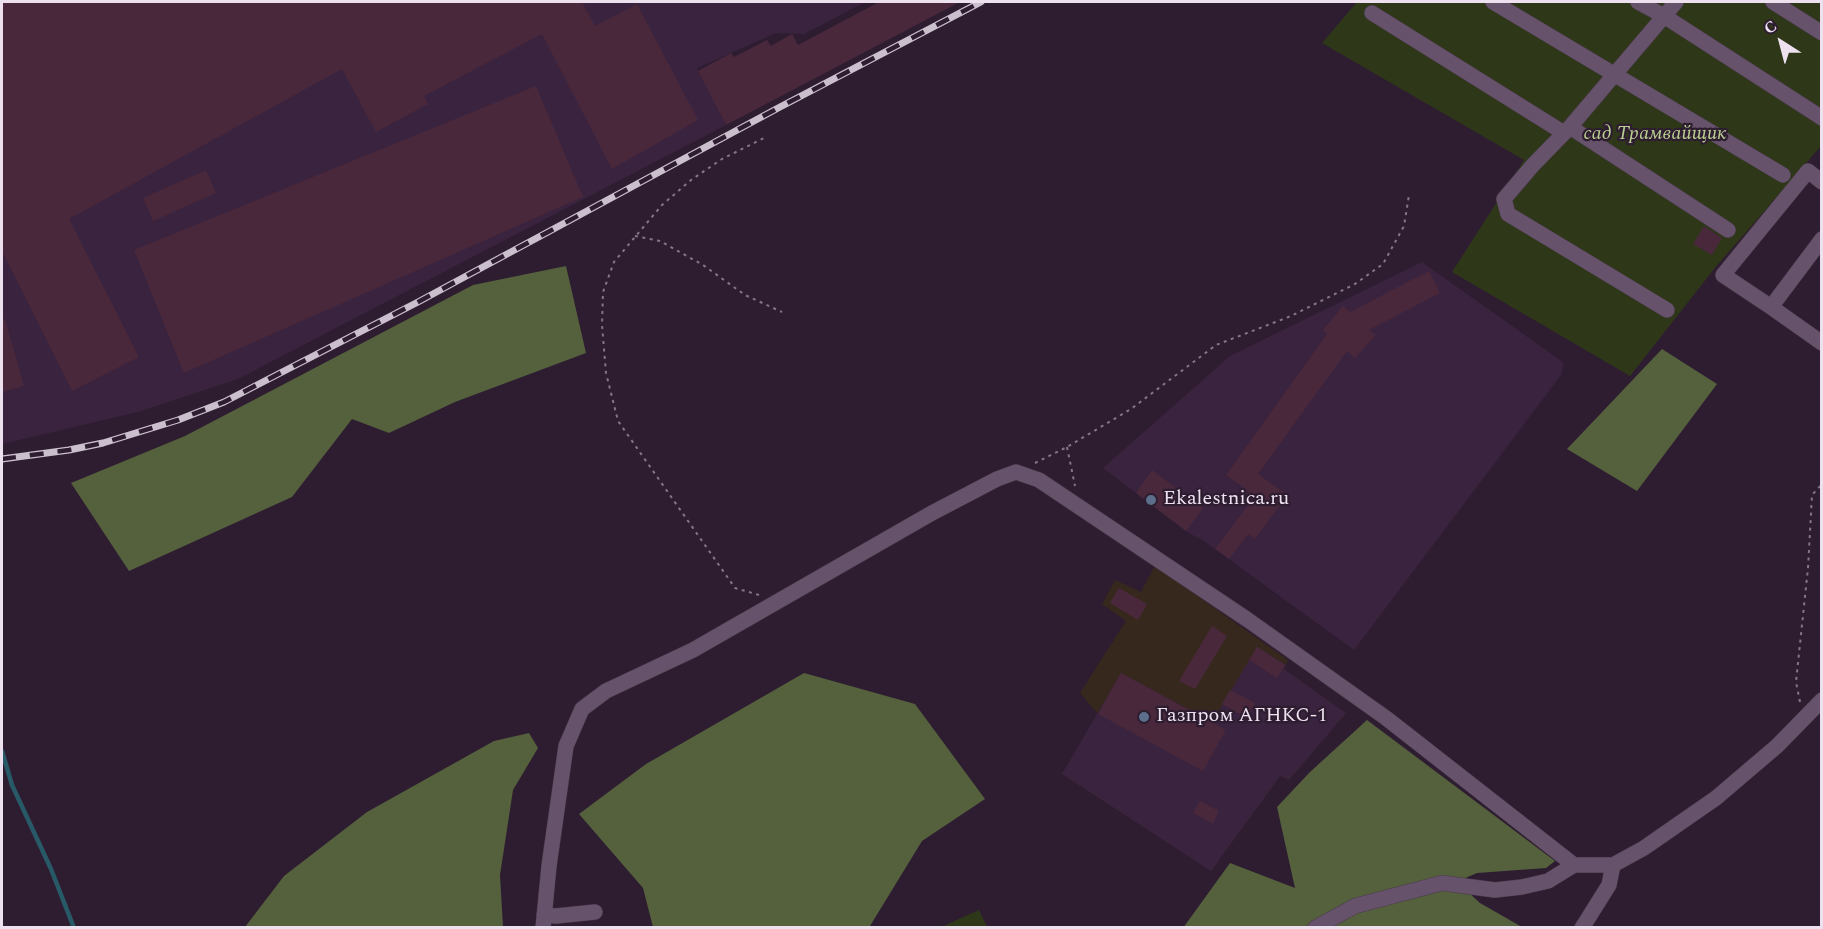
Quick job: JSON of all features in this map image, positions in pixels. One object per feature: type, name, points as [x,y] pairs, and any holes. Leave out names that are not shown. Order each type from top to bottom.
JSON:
[{"type":"street","points":[[1492,2],[1783,175]]},
{"type":"street","points":[[1638,2],[1664,16],[1821,118]]},
{"type":"street","points":[[1667,310],[1508,214],[1504,199],[1567,130],[1676,2]]},
{"type":"street","points":[[1773,2],[1821,33]]},
{"type":"street","points":[[1372,13],[1728,230]]},
{"type":"street","points":[[1821,182],[1808,171],[1723,275],[1821,343]]},
{"type":"street","points":[[1771,307],[1821,239]]},
{"type":"street","points":[[595,912],[556,916],[544,921],[549,866],[566,746],[582,709],[606,691],[693,650],[932,513],[997,479],[1016,472],[1039,480],[1248,620],[1386,718],[1574,865]]},
{"type":"street","points":[[1315,927],[1355,906],[1442,883],[1495,890],[1548,882],[1574,865],[1612,866],[1644,848],[1716,798],[1777,746],[1821,700]]},
{"type":"street","points":[[1582,927],[1609,885],[1612,866]]},
{"type":"path","points":[[764,138],[722,159],[691,180],[662,205],[635,236],[614,262],[603,292],[602,325],[606,373],[618,421],[735,588],[780,601]]},
{"type":"path","points":[[1016,472],[1067,447],[1131,409],[1216,345],[1291,316],[1355,284],[1383,264],[1404,226],[1409,195]]},
{"type":"path","points":[[635,236],[660,241],[703,265],[745,295],[782,312]]},
{"type":"path","points":[[1067,447],[1079,506]]},
{"type":"path","points":[[1803,719],[1796,682],[1808,568],[1812,495],[1821,484]]},
{"type":"shaded area","points":[[2,2],[865,2],[804,34],[776,33],[697,68],[726,125],[238,379],[138,412],[2,444]]},
{"type":"shaded area","points":[[1422,262],[1564,363],[1561,375],[1354,650],[1201,539],[1190,534],[1103,468],[1230,356]]},
{"type":"shaded area","points":[[1155,566],[1288,660],[1284,669],[1346,713],[1289,780],[1280,776],[1211,871],[1062,774],[1098,714],[1080,693],[1126,621],[1102,604],[1115,580],[1141,592]]},
{"type":"shaded area","points":[[1257,647],[1286,665],[1284,669],[1346,713],[1289,780],[1280,776],[1211,871],[1062,774],[1121,673],[1212,722]]},
{"type":"green space","name":"сад Трамвайщик","points":[[1357,2],[1821,2],[1821,146],[1714,269],[1630,376],[1452,272],[1524,160],[1322,43]]},
{"type":"green space","points":[[566,266],[586,353],[455,402],[389,433],[352,419],[292,497],[129,571],[71,483],[185,436],[473,285]]},
{"type":"green space","points":[[1662,349],[1717,384],[1637,491],[1567,449]]},
{"type":"green space","points":[[804,673],[915,704],[985,799],[922,841],[870,926],[864,928],[653,927],[643,888],[579,814],[646,764]]},
{"type":"green space","points":[[1367,720],[1555,861],[1546,868],[1477,873],[1463,879],[1466,890],[1480,903],[1522,927],[1183,928],[1230,863],[1295,888],[1277,807],[1310,772]]},
{"type":"green space","points":[[529,733],[538,748],[513,790],[500,875],[503,927],[245,927],[284,876],[367,812],[494,741]]},
{"type":"green space","points":[[979,910],[987,927],[941,927]]},
{"type":"building","points":[[2,2],[582,2],[595,26],[637,4],[698,120],[612,169],[542,34],[424,96],[428,104],[376,132],[342,69],[69,219],[139,357],[72,391],[2,251]]},
{"type":"building","points":[[879,2],[960,2],[726,125],[698,71],[731,53],[734,57],[767,40],[771,46],[792,34],[798,45]]},
{"type":"building","points":[[536,86],[583,197],[184,373],[134,250]]},
{"type":"building","points":[[206,170],[216,193],[153,221],[143,198]]},
{"type":"building","points":[[1704,226],[1722,238],[1712,255],[1693,244]]},
{"type":"building","points":[[1429,271],[1440,293],[1369,330],[1376,335],[1355,358],[1347,351],[1258,474],[1287,495],[1255,539],[1248,534],[1229,559],[1215,549],[1255,496],[1226,475],[1327,334],[1323,330],[1343,306],[1350,312]]},
{"type":"building","points":[[5,319],[24,386],[2,392],[2,320]]},
{"type":"building","points":[[1152,470],[1203,508],[1186,531],[1136,493]]},
{"type":"building","points":[[1119,588],[1147,604],[1138,620],[1110,603]]},
{"type":"building","points":[[1212,626],[1227,636],[1195,689],[1179,681]]},
{"type":"building","points":[[1257,647],[1285,665],[1277,678],[1249,660]]},
{"type":"building","points":[[1121,673],[1226,730],[1203,771],[1098,714]]},
{"type":"building","points":[[1230,690],[1255,703],[1247,718],[1222,704]]},
{"type":"building","points":[[1200,801],[1219,811],[1213,824],[1193,813]]},
{"type":"waterway","points":[[2,751],[12,785],[51,869],[74,928]]},
{"type":"railway","points":[[2,459],[103,443],[178,420],[224,402],[418,302],[780,107],[981,2]]},
{"type":"place","name":"Ekalestnica.ru","points":[[1151,500]]},
{"type":"place","name":"Газпром АГНКС-1","points":[[1144,717]]}]
